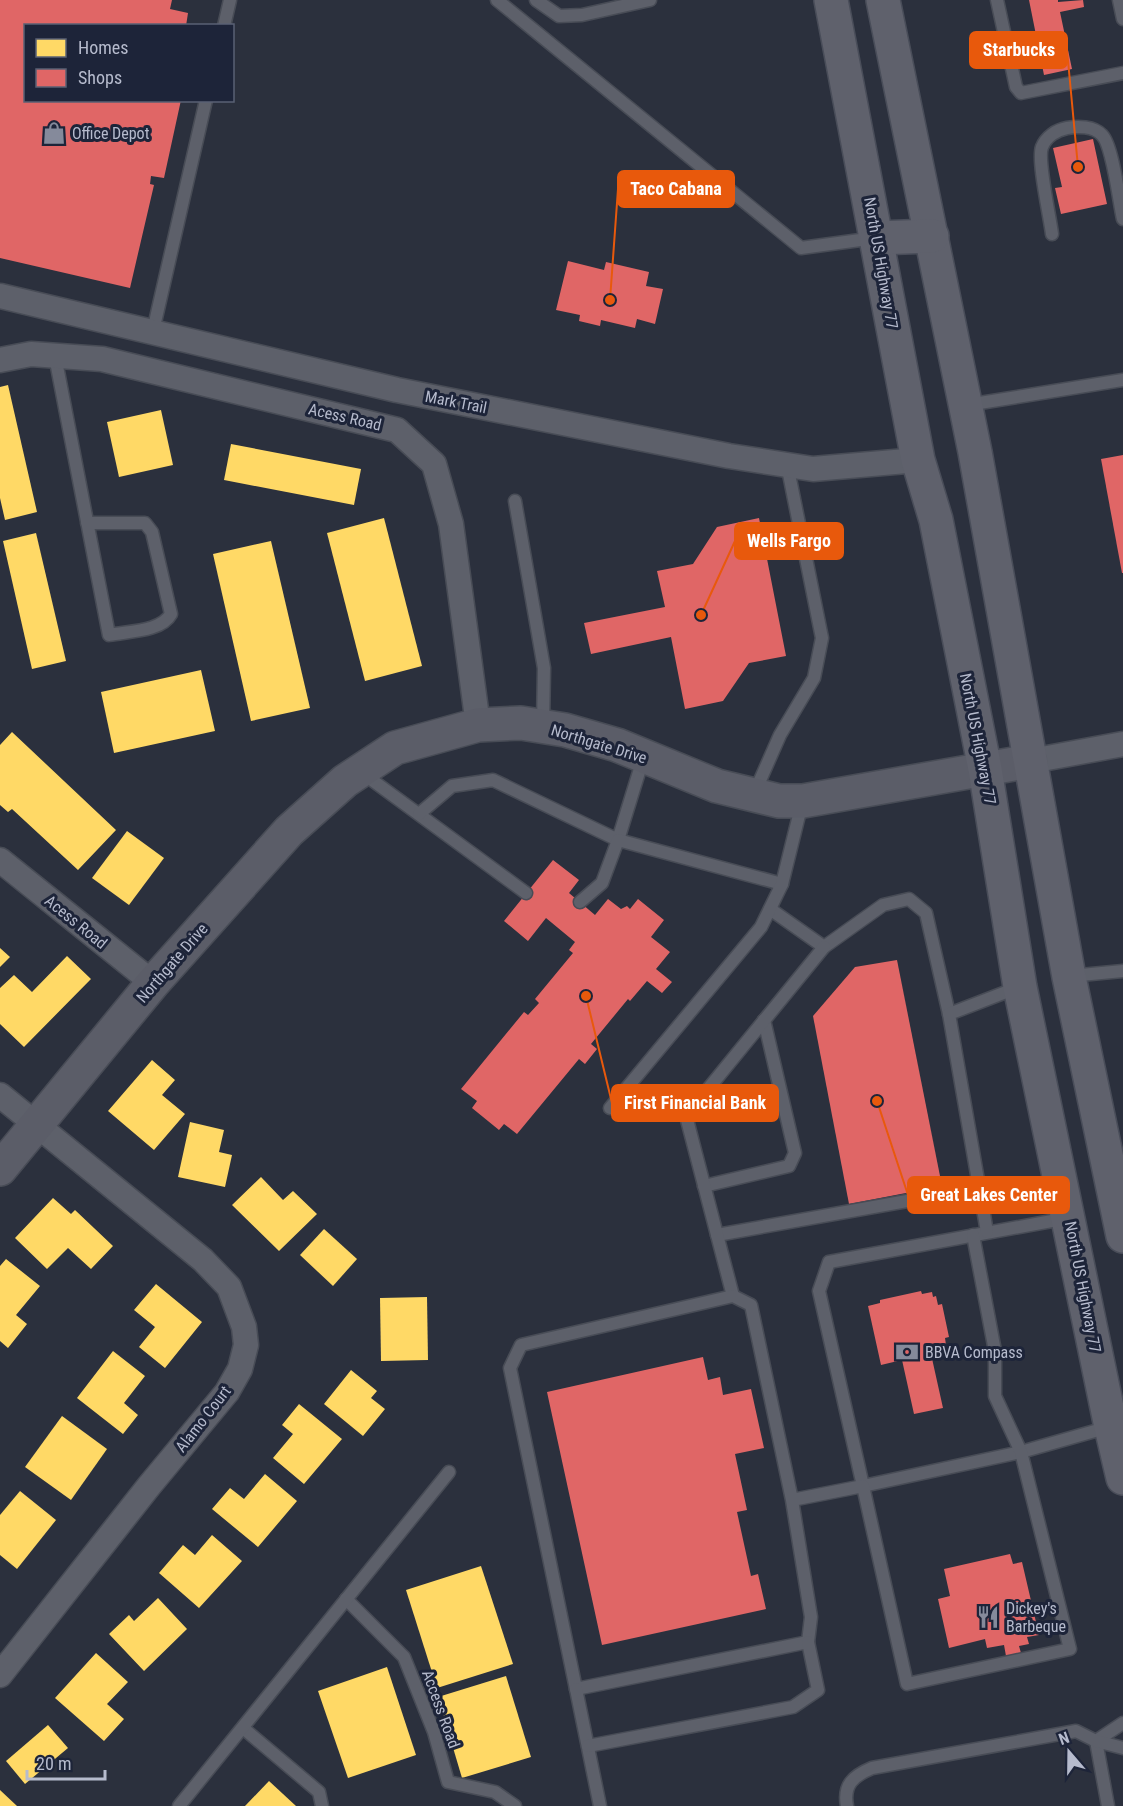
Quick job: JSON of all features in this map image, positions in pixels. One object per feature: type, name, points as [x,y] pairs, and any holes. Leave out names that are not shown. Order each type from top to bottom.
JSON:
[{"type":"main road","name":"North US Highway 77","points":[[831,0],[918,460],[936,520],[985,769],[1020,987],[1110,1427],[1123,1478]]},
{"type":"main road","points":[[883,0],[966,406],[1069,976],[1123,1236]]},
{"type":"main road","points":[[877,238],[932,236]]},
{"type":"street","name":"Mark Trail","points":[[0,296],[398,390],[729,456],[813,469],[918,460]]},
{"type":"street","name":"Acess Road","points":[[0,360],[31,354],[102,359],[397,430],[434,464],[451,524],[478,725]]},
{"type":"street","name":"Northgate Drive","points":[[0,1169],[153,983],[289,831],[345,781],[395,748],[478,725],[521,723],[565,730],[617,745],[717,786],[779,801],[802,801],[1123,744]]},
{"type":"street","name":"Acess Road","points":[[0,860],[153,983]]},
{"type":"street","name":"Alamo Court","points":[[0,1095],[202,1260],[229,1287],[244,1327],[246,1345],[240,1369],[227,1392],[149,1486],[0,1675]]},
{"type":"lane","points":[[224,24],[230,0]]},
{"type":"lane","points":[[497,0],[801,248],[877,238]]},
{"type":"lane","points":[[536,0],[559,16],[582,15],[650,0]]},
{"type":"lane","points":[[998,0],[1016,87],[1021,93],[1123,73]]},
{"type":"lane","points":[[1119,0],[1123,19]]},
{"type":"lane","points":[[153,331],[206,102]]},
{"type":"lane","points":[[1052,234],[1041,148],[1050,135],[1066,128],[1085,127],[1101,134],[1109,147],[1123,219]]},
{"type":"lane","points":[[55,356],[87,523],[109,635],[156,626],[166,621],[171,614],[152,532],[145,523],[87,523]]},
{"type":"lane","points":[[966,406],[1123,380]]},
{"type":"lane","points":[[753,795],[780,735],[814,678],[822,638],[787,464]]},
{"type":"lane","points":[[515,501],[544,668],[543,727]]},
{"type":"lane","points":[[580,902],[602,883],[644,756]]},
{"type":"lane","points":[[360,771],[526,893]]},
{"type":"lane","points":[[419,814],[453,786],[493,780],[618,840],[782,884]]},
{"type":"lane","points":[[610,1108],[761,927],[782,884],[802,801]]},
{"type":"lane","points":[[733,1296],[686,1116],[824,947],[883,905],[909,899],[926,913],[950,1014],[987,1232]]},
{"type":"lane","points":[[770,909],[824,947]]},
{"type":"lane","points":[[1069,976],[1123,971]]},
{"type":"lane","points":[[950,1014],[1020,987]]},
{"type":"lane","points":[[704,1186],[789,1166],[795,1153],[764,1020]]},
{"type":"lane","points":[[717,1235],[980,1188]]},
{"type":"lane","points":[[973,1235],[995,1351],[995,1396],[1022,1452],[1070,1649],[907,1684],[819,1291],[829,1262],[987,1232],[1069,1218]]},
{"type":"lane","points":[[588,1746],[793,1707],[818,1690],[808,1642],[812,1617],[792,1500],[751,1305],[733,1296],[521,1345],[510,1368],[600,1806]]},
{"type":"lane","points":[[792,1500],[1022,1452],[1110,1427]]},
{"type":"lane","points":[[179,1806],[449,1472]]},
{"type":"lane","name":"Access Road","points":[[346,1599],[404,1657],[434,1732],[448,1782],[495,1792],[515,1806]]},
{"type":"lane","points":[[576,1689],[808,1642]]},
{"type":"lane","points":[[1096,1741],[1123,1723]]},
{"type":"lane","points":[[243,1728],[319,1792],[322,1806]]},
{"type":"lane","points":[[847,1806],[845,1797],[851,1779],[872,1768],[1076,1731],[1096,1741],[1123,1748]]},
{"type":"lane","points":[[1096,1741],[1108,1806]]},
{"type":"building: Homes","points":[[8,385],[37,512],[5,520],[0,498],[0,387]]},
{"type":"building: Homes","points":[[161,410],[173,465],[119,477],[107,422]]},
{"type":"building: Homes","points":[[231,444],[361,469],[354,505],[224,480]]},
{"type":"building: Homes","points":[[384,518],[422,666],[365,681],[327,533]]},
{"type":"building: Homes","points":[[36,533],[66,661],[32,669],[3,541]]},
{"type":"building: Homes","points":[[271,541],[310,708],[251,721],[213,554]]},
{"type":"building: Homes","points":[[201,670],[215,731],[114,753],[101,692]]},
{"type":"building: Homes","points":[[12,732],[116,830],[78,870],[12,809],[8,812],[0,805],[0,745]]},
{"type":"building: Homes","points":[[127,831],[164,858],[129,905],[92,878]]},
{"type":"building: Homes","points":[[0,948],[10,957],[0,967]]},
{"type":"building: Homes","points":[[67,956],[91,979],[24,1047],[0,1024],[0,988],[14,975],[32,992]]},
{"type":"building: Homes","points":[[152,1060],[175,1080],[162,1095],[185,1114],[154,1150],[108,1111]]},
{"type":"building: Homes","points":[[190,1122],[224,1130],[219,1152],[232,1155],[225,1187],[178,1177]]},
{"type":"building: Homes","points":[[261,1177],[283,1200],[293,1191],[317,1214],[279,1251],[232,1205]]},
{"type":"building: Homes","points":[[53,1198],[71,1214],[75,1210],[113,1246],[91,1269],[68,1248],[47,1269],[15,1238]]},
{"type":"building: Homes","points":[[324,1229],[357,1259],[333,1286],[300,1255]]},
{"type":"building: Homes","points":[[6,1259],[40,1286],[16,1315],[27,1324],[8,1348],[0,1341],[0,1266]]},
{"type":"building: Homes","points":[[156,1284],[202,1322],[165,1368],[139,1347],[155,1327],[134,1310]]},
{"type":"building: Homes","points":[[427,1297],[428,1360],[381,1361],[380,1298]]},
{"type":"building: Homes","points":[[113,1351],[145,1376],[124,1403],[138,1415],[123,1434],[77,1398]]},
{"type":"building: Homes","points":[[351,1370],[377,1391],[371,1398],[385,1409],[363,1436],[324,1404]]},
{"type":"building: Homes","points":[[299,1404],[342,1439],[304,1484],[273,1458],[293,1434],[282,1425]]},
{"type":"building: Homes","points":[[62,1416],[107,1449],[71,1500],[25,1467]]},
{"type":"building: Homes","points":[[265,1474],[297,1501],[258,1547],[212,1509],[230,1488],[244,1499]]},
{"type":"building: Homes","points":[[20,1491],[56,1520],[17,1569],[0,1555],[0,1515]]},
{"type":"building: Homes","points":[[212,1535],[242,1561],[199,1608],[159,1573],[183,1545],[195,1555]]},
{"type":"building: Homes","points":[[481,1566],[513,1664],[437,1688],[406,1590]]},
{"type":"building: Homes","points":[[158,1598],[187,1629],[144,1671],[109,1634],[129,1615],[134,1621]]},
{"type":"building: Homes","points":[[96,1653],[128,1682],[107,1704],[124,1719],[104,1741],[55,1698]]},
{"type":"building: Homes","points":[[387,1667],[416,1755],[348,1778],[318,1691]]},
{"type":"building: Homes","points":[[506,1676],[531,1757],[462,1778],[438,1697]]},
{"type":"building: Homes","points":[[48,1725],[68,1748],[25,1784],[6,1761]]},
{"type":"building: Homes","points":[[269,1781],[296,1806],[245,1806]]},
{"type":"building: Homes","points":[[0,1790],[17,1806],[0,1806]]},
{"type":"building: Shops","points":[[0,0],[172,0],[170,9],[188,13],[186,24],[24,24],[24,102],[181,102],[164,178],[151,176],[150,184],[154,185],[130,288],[0,258]]},
{"type":"building: Shops","points":[[1029,0],[1058,0],[1058,2],[1083,0],[1084,7],[1060,12],[1072,69],[1044,75]]},
{"type":"building: Shops","points":[[1093,139],[1107,204],[1061,214],[1055,188],[1062,187],[1053,148]]},
{"type":"building: Shops","points":[[568,261],[604,270],[606,262],[649,272],[646,286],[663,289],[655,324],[637,319],[635,328],[601,320],[600,326],[579,321],[580,315],[556,310]]},
{"type":"building: Shops","points":[[1123,455],[1123,573],[1122,573],[1101,459]]},
{"type":"building: Shops","points":[[759,518],[786,656],[749,663],[723,701],[685,709],[671,637],[591,654],[584,623],[665,607],[657,571],[693,564],[717,527]]},
{"type":"building: Shops","points":[[553,860],[579,880],[569,893],[595,915],[608,899],[621,909],[627,906],[630,909],[638,899],[664,920],[651,937],[670,952],[656,969],[672,982],[662,993],[647,981],[630,1001],[628,999],[591,1044],[597,1049],[585,1064],[579,1059],[517,1134],[504,1124],[499,1130],[472,1108],[477,1101],[461,1089],[524,1012],[528,1015],[539,1003],[535,999],[573,953],[569,950],[575,942],[546,918],[528,941],[504,921]]},
{"type":"building: Shops","points":[[897,960],[942,1186],[849,1204],[813,1016],[855,967]]},
{"type":"building: Shops","name":"BBVA Compass","points":[[921,1291],[922,1294],[932,1292],[933,1297],[936,1296],[938,1305],[942,1304],[949,1337],[945,1338],[946,1345],[942,1346],[943,1351],[931,1354],[943,1408],[914,1414],[902,1360],[881,1365],[868,1306],[880,1303],[880,1300]]},
{"type":"building: Shops","points":[[703,1357],[708,1380],[720,1377],[723,1395],[751,1389],[764,1448],[735,1454],[747,1510],[737,1512],[751,1576],[758,1574],[766,1609],[602,1645],[547,1392]]},
{"type":"building: Shops","name":"Dickey's Barbeque","points":[[1010,1554],[1013,1564],[1022,1562],[1039,1635],[1027,1637],[1029,1644],[1019,1646],[1021,1653],[1006,1656],[1004,1645],[987,1648],[985,1639],[949,1648],[938,1599],[950,1596],[944,1569]]},
{"type":"place","name":"Office Depot","points":[[54,133]]},
{"type":"place","name":"Starbucks","points":[[1078,167]]},
{"type":"place","name":"Taco Cabana","points":[[610,300]]},
{"type":"place","name":"Wells Fargo","points":[[701,615]]},
{"type":"place","name":"First Financial Bank","points":[[586,996]]},
{"type":"place","name":"Great Lakes Center","points":[[877,1101]]},
{"type":"place","name":"BBVA Compass","points":[[907,1352]]},
{"type":"place","name":"Dickey's Barbeque","points":[[988,1617]]}]
